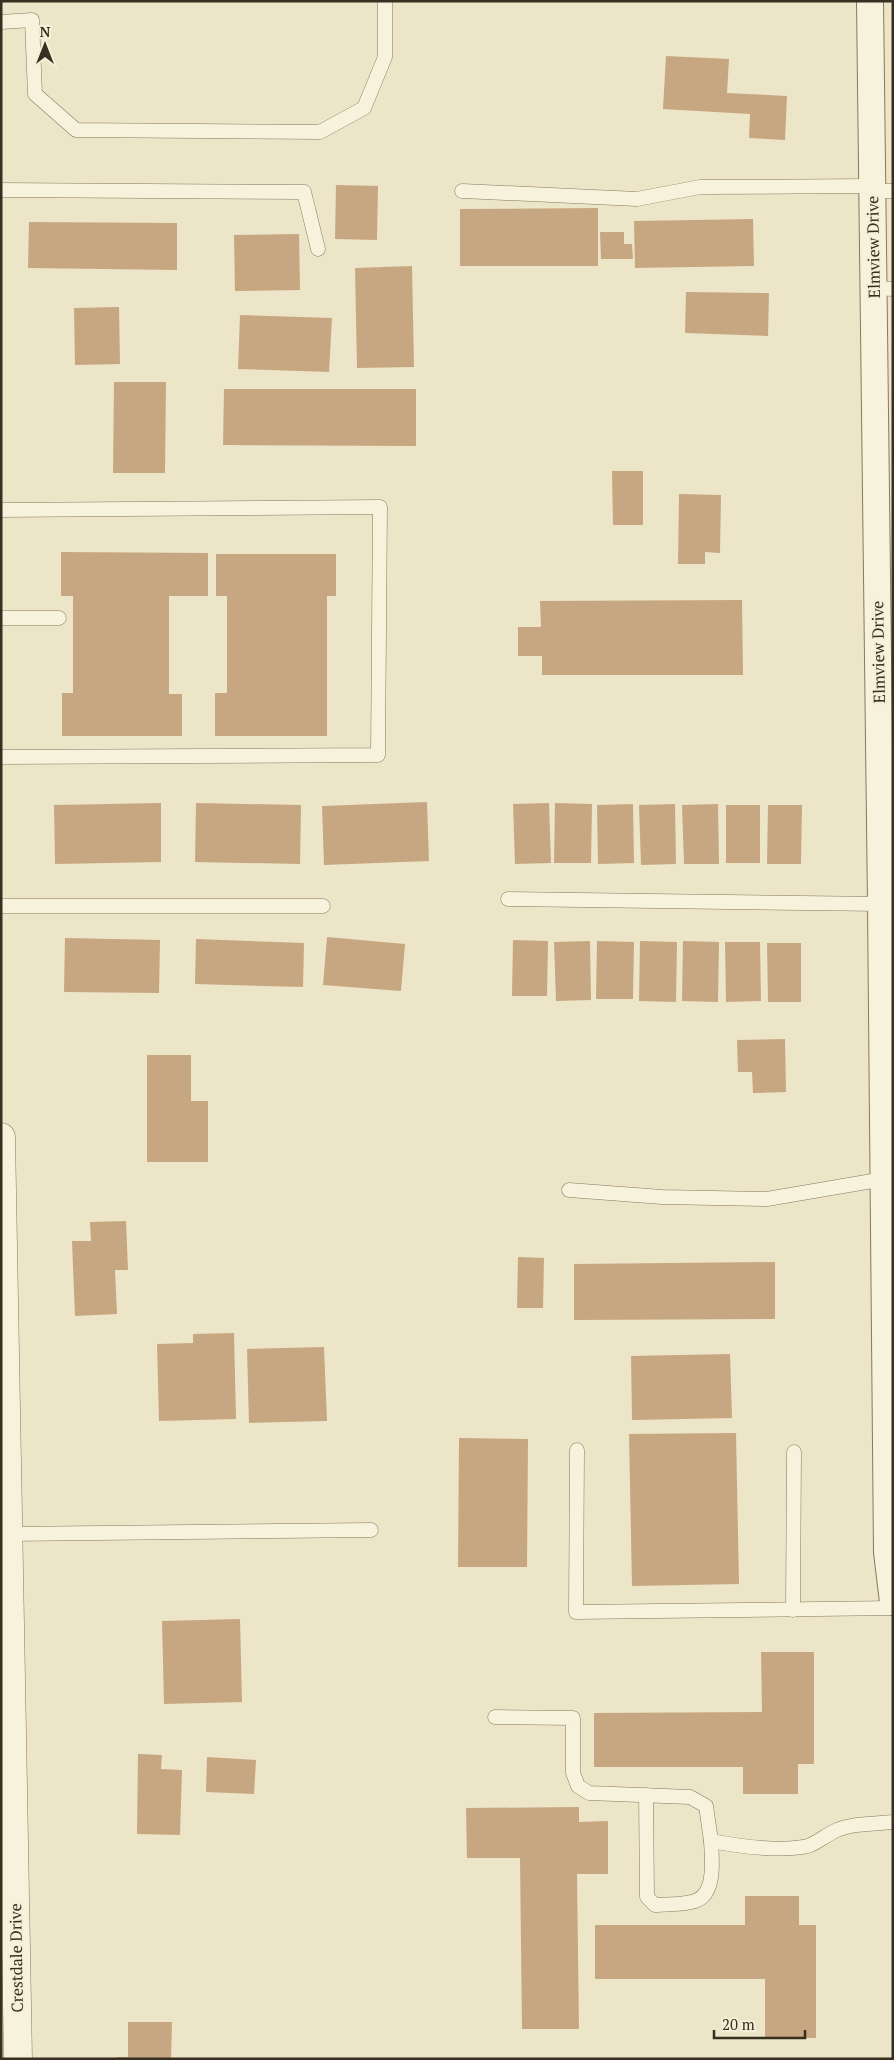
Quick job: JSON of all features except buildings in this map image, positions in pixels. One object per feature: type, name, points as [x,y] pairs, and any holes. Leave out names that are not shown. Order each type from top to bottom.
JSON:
[{"type":"street","name":"Elmview Drive","points":[[870,1],[883,288],[887,868],[881,904],[887,1552],[893,1602]]},
{"type":"street","name":"Crestdale Drive","points":[[1,1137],[18,2059]]},
{"type":"lane","points":[[1,22],[32,20],[35,94],[76,130],[320,132],[364,108],[385,57],[385,1]]},
{"type":"lane","points":[[462,191],[637,199],[700,187],[879,189]]},
{"type":"lane","points":[[1,190],[304,192],[318,249]]},
{"type":"lane","points":[[1,510],[380,507],[378,755],[1,757]]},
{"type":"lane","points":[[1,618],[59,618]]},
{"type":"lane","points":[[508,900],[881,904]]},
{"type":"lane","points":[[1,906],[323,906]]},
{"type":"lane","points":[[568,1190],[662,1197],[767,1199],[884,1179]]},
{"type":"lane","points":[[576,1450],[576,1612],[893,1608]]},
{"type":"lane","points":[[793,1610],[794,1452]]},
{"type":"lane","points":[[8,1534],[370,1530]]},
{"type":"lane","points":[[495,1717],[573,1718],[573,1773],[578,1786],[589,1792],[690,1797],[706,1806],[713,1871],[707,1891],[693,1902],[655,1905],[647,1897],[646,1795]]},
{"type":"lane","points":[[711,1841],[744,1847],[797,1847],[810,1845],[836,1830],[861,1824],[893,1822]]}]
